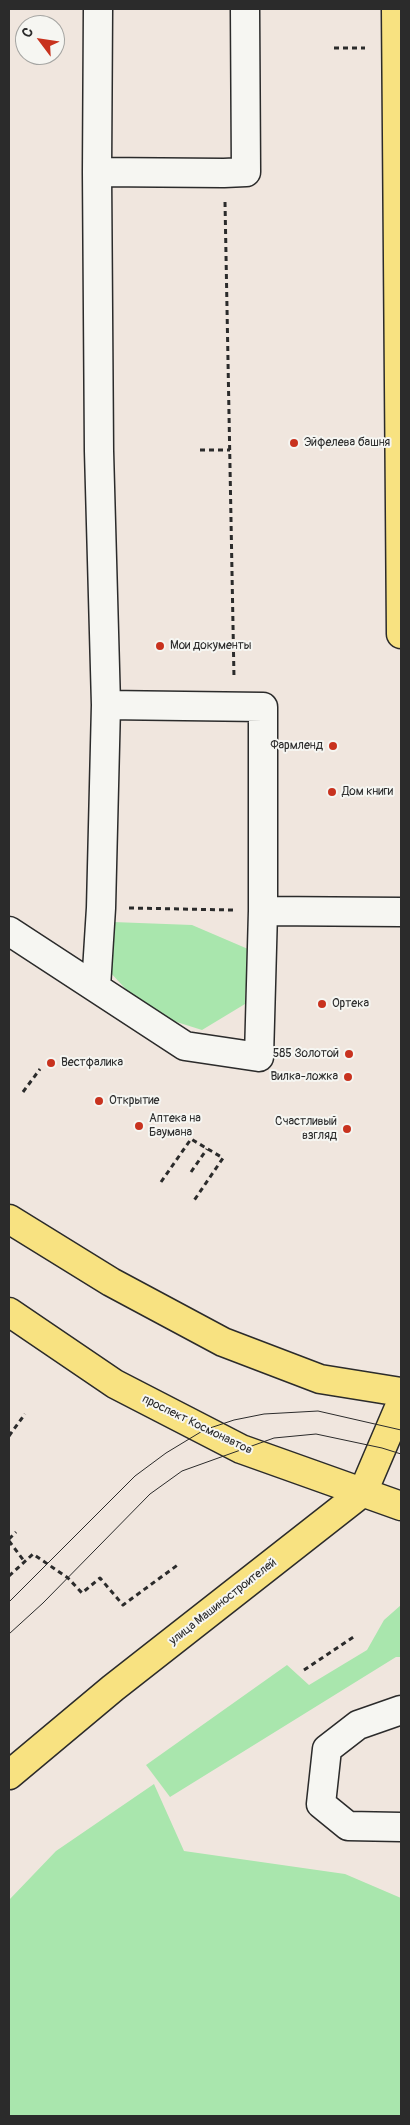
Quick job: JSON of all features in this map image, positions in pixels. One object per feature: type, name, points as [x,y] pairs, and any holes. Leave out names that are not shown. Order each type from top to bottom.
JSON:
[{"type":"main road","points":[[396,9],[401,634]]},
{"type":"main road","points":[[9,1219],[111,1282],[224,1342],[320,1379],[401,1392]]},
{"type":"main road","name":"проспект Космонавтов","points":[[9,1312],[115,1384],[241,1449],[401,1506]]},
{"type":"main road","name":"улица Машиностроителей","points":[[9,1775],[113,1688],[363,1492],[401,1403]]},
{"type":"lane","points":[[96,987],[101,908],[106,705],[99,451],[98,9]]},
{"type":"lane","points":[[97,172],[246,172],[245,9]]},
{"type":"lane","points":[[9,931],[185,1046],[260,1057],[263,911],[263,707],[106,705]]},
{"type":"lane","points":[[263,911],[401,912]]},
{"type":"lane","points":[[401,1716],[401,1710],[358,1725],[327,1749],[321,1804],[348,1826],[401,1827]]},
{"type":"path","points":[[334,48],[365,48]]},
{"type":"path","points":[[224,173],[235,706]]},
{"type":"path","points":[[200,450],[230,450]]},
{"type":"path","points":[[141,908],[263,911]]},
{"type":"path","points":[[23,1092],[40,1069]]},
{"type":"path","points":[[161,1182],[191,1139],[222,1158],[193,1202]]},
{"type":"path","points":[[191,1172],[207,1149]]},
{"type":"path","points":[[9,1436],[25,1414]]},
{"type":"path","points":[[16,1532],[9,1540],[24,1561]]},
{"type":"path","points":[[9,1576],[33,1554],[68,1578],[82,1592],[100,1578],[123,1605],[178,1564]]},
{"type":"path","points":[[304,1670],[355,1636]]},
{"type":"green space","points":[[113,922],[192,925],[248,949],[245,1004],[202,1030],[148,1013],[108,970]]},
{"type":"green space","points":[[401,1605],[401,1657],[396,1657],[170,1797],[146,1765],[287,1665],[309,1685],[367,1650],[384,1620]]},
{"type":"green space","points":[[154,1784],[184,1851],[345,1874],[401,1898],[401,2116],[9,2116],[9,1900],[56,1851]]},
{"type":"tram line","points":[[9,1602],[135,1476],[166,1453],[204,1430],[234,1420],[264,1414],[318,1411],[401,1430]]},
{"type":"tram line","points":[[9,1634],[43,1603],[150,1494],[182,1471],[274,1438],[316,1434],[401,1454]]},
{"type":"place","name":"Эйфелева башня","points":[[294,443]]},
{"type":"place","name":"Мои документы","points":[[160,646]]},
{"type":"place","name":"Фармленд","points":[[333,746]]},
{"type":"place","name":"Дом книги","points":[[332,792]]},
{"type":"place","name":"Ортека","points":[[322,1004]]},
{"type":"place","name":"585 Золотой","points":[[349,1054]]},
{"type":"place","name":"Вестфалика","points":[[51,1063]]},
{"type":"place","name":"Вилка-ложка","points":[[348,1077]]},
{"type":"place","name":"Открытие","points":[[99,1101]]},
{"type":"place","name":"Аптека на Баумана","points":[[139,1126]]},
{"type":"place","name":"Счастливый взгляд","points":[[347,1129]]}]
